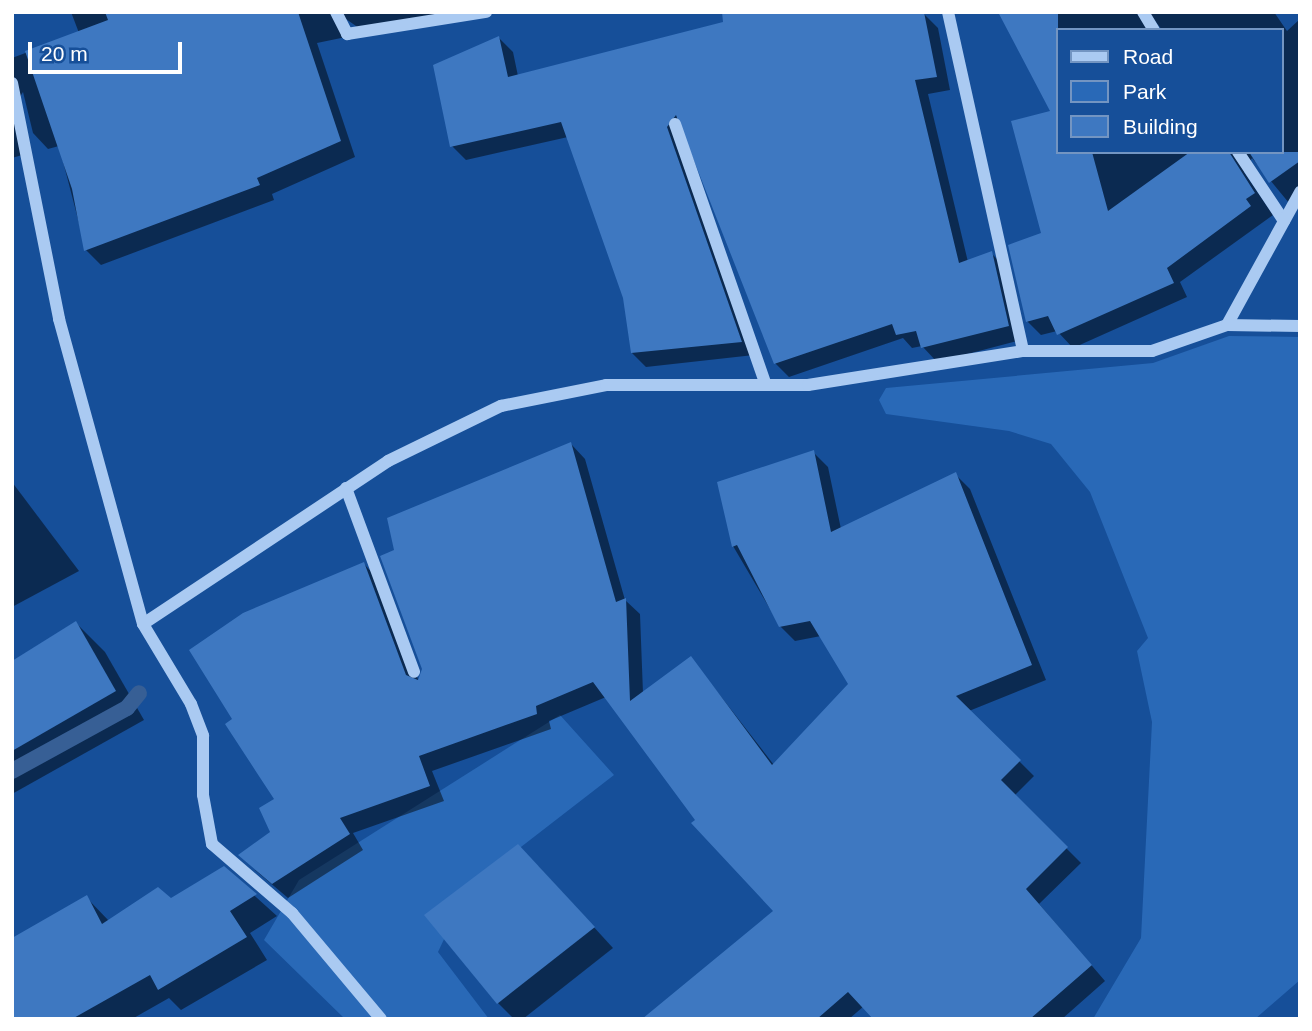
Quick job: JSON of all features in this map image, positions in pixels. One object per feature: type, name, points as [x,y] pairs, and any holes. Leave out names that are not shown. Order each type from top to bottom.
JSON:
[{"type":"street","points":[[336,12],[347,34],[486,12]]},
{"type":"street","points":[[948,12],[1023,351]]},
{"type":"street","points":[[1143,12],[1153,28]]},
{"type":"street","points":[[12,83],[59,319],[143,624],[191,704],[203,736],[212,844],[292,913],[381,1019]]},
{"type":"street","points":[[676,124],[766,385]]},
{"type":"street","points":[[1239,154],[1284,220]]},
{"type":"street","points":[[1227,325],[1300,192]]},
{"type":"street","points":[[143,624],[346,488],[501,406],[606,385],[808,385],[1023,351],[1152,351],[1227,325],[1300,326]]},
{"type":"street","points":[[346,488],[414,672]]},
{"type":"green space","points":[[1229,336],[1300,337],[1300,980],[1255,1019],[1093,1019],[1141,938],[1152,722],[1137,651],[1148,638],[1090,492],[1051,444],[1009,431],[886,414],[879,400],[886,388],[1153,363]]},
{"type":"green space","points":[[560,715],[614,775],[468,888],[438,952],[489,1019],[345,1019],[264,940],[299,880]]},
{"type":"building","points":[[105,12],[298,12],[341,141],[257,178],[260,185],[84,251],[72,189],[25,51],[108,20]]},
{"type":"building","points":[[722,12],[924,12],[937,77],[915,80],[959,263],[992,251],[1009,326],[921,348],[916,331],[896,335],[892,324],[774,364],[676,115],[667,127],[742,342],[631,353],[623,298],[561,122],[450,147],[433,65],[499,36],[508,77],[723,22]]},
{"type":"building","points":[[998,12],[1058,12],[1056,154],[1093,154],[1108,211],[1187,154],[1230,154],[1255,193],[1246,199],[1251,206],[1167,268],[1174,283],[1057,335],[1048,316],[1026,322],[1008,245],[1041,233],[1011,121],[1050,111]]},
{"type":"building","points":[[1300,152],[1300,161],[1269,183],[1250,154]]},
{"type":"building","points":[[571,442],[616,602],[626,598],[630,701],[691,656],[772,765],[848,684],[810,621],[779,627],[737,545],[732,547],[717,482],[814,450],[831,532],[956,472],[1032,665],[956,696],[1021,760],[1001,780],[1068,847],[1026,889],[1092,965],[1030,1019],[873,1019],[848,992],[817,1019],[642,1019],[773,911],[691,823],[695,820],[593,682],[536,706],[537,714],[419,756],[430,786],[340,818],[350,834],[272,884],[238,855],[270,832],[259,808],[274,799],[225,724],[232,719],[189,650],[243,613],[364,562],[406,675],[418,680],[422,669],[380,556],[394,550],[387,518]]},
{"type":"building","points":[[76,621],[116,691],[12,751],[12,661]]},
{"type":"building","points":[[518,844],[595,927],[497,1004],[424,915]]},
{"type":"building","points":[[224,866],[257,894],[230,911],[247,937],[158,990],[150,975],[72,1019],[12,1019],[12,938],[87,895],[102,924],[158,887],[171,898]]},
{"type":"waterway","points":[[12,771],[127,708],[139,693]]}]
